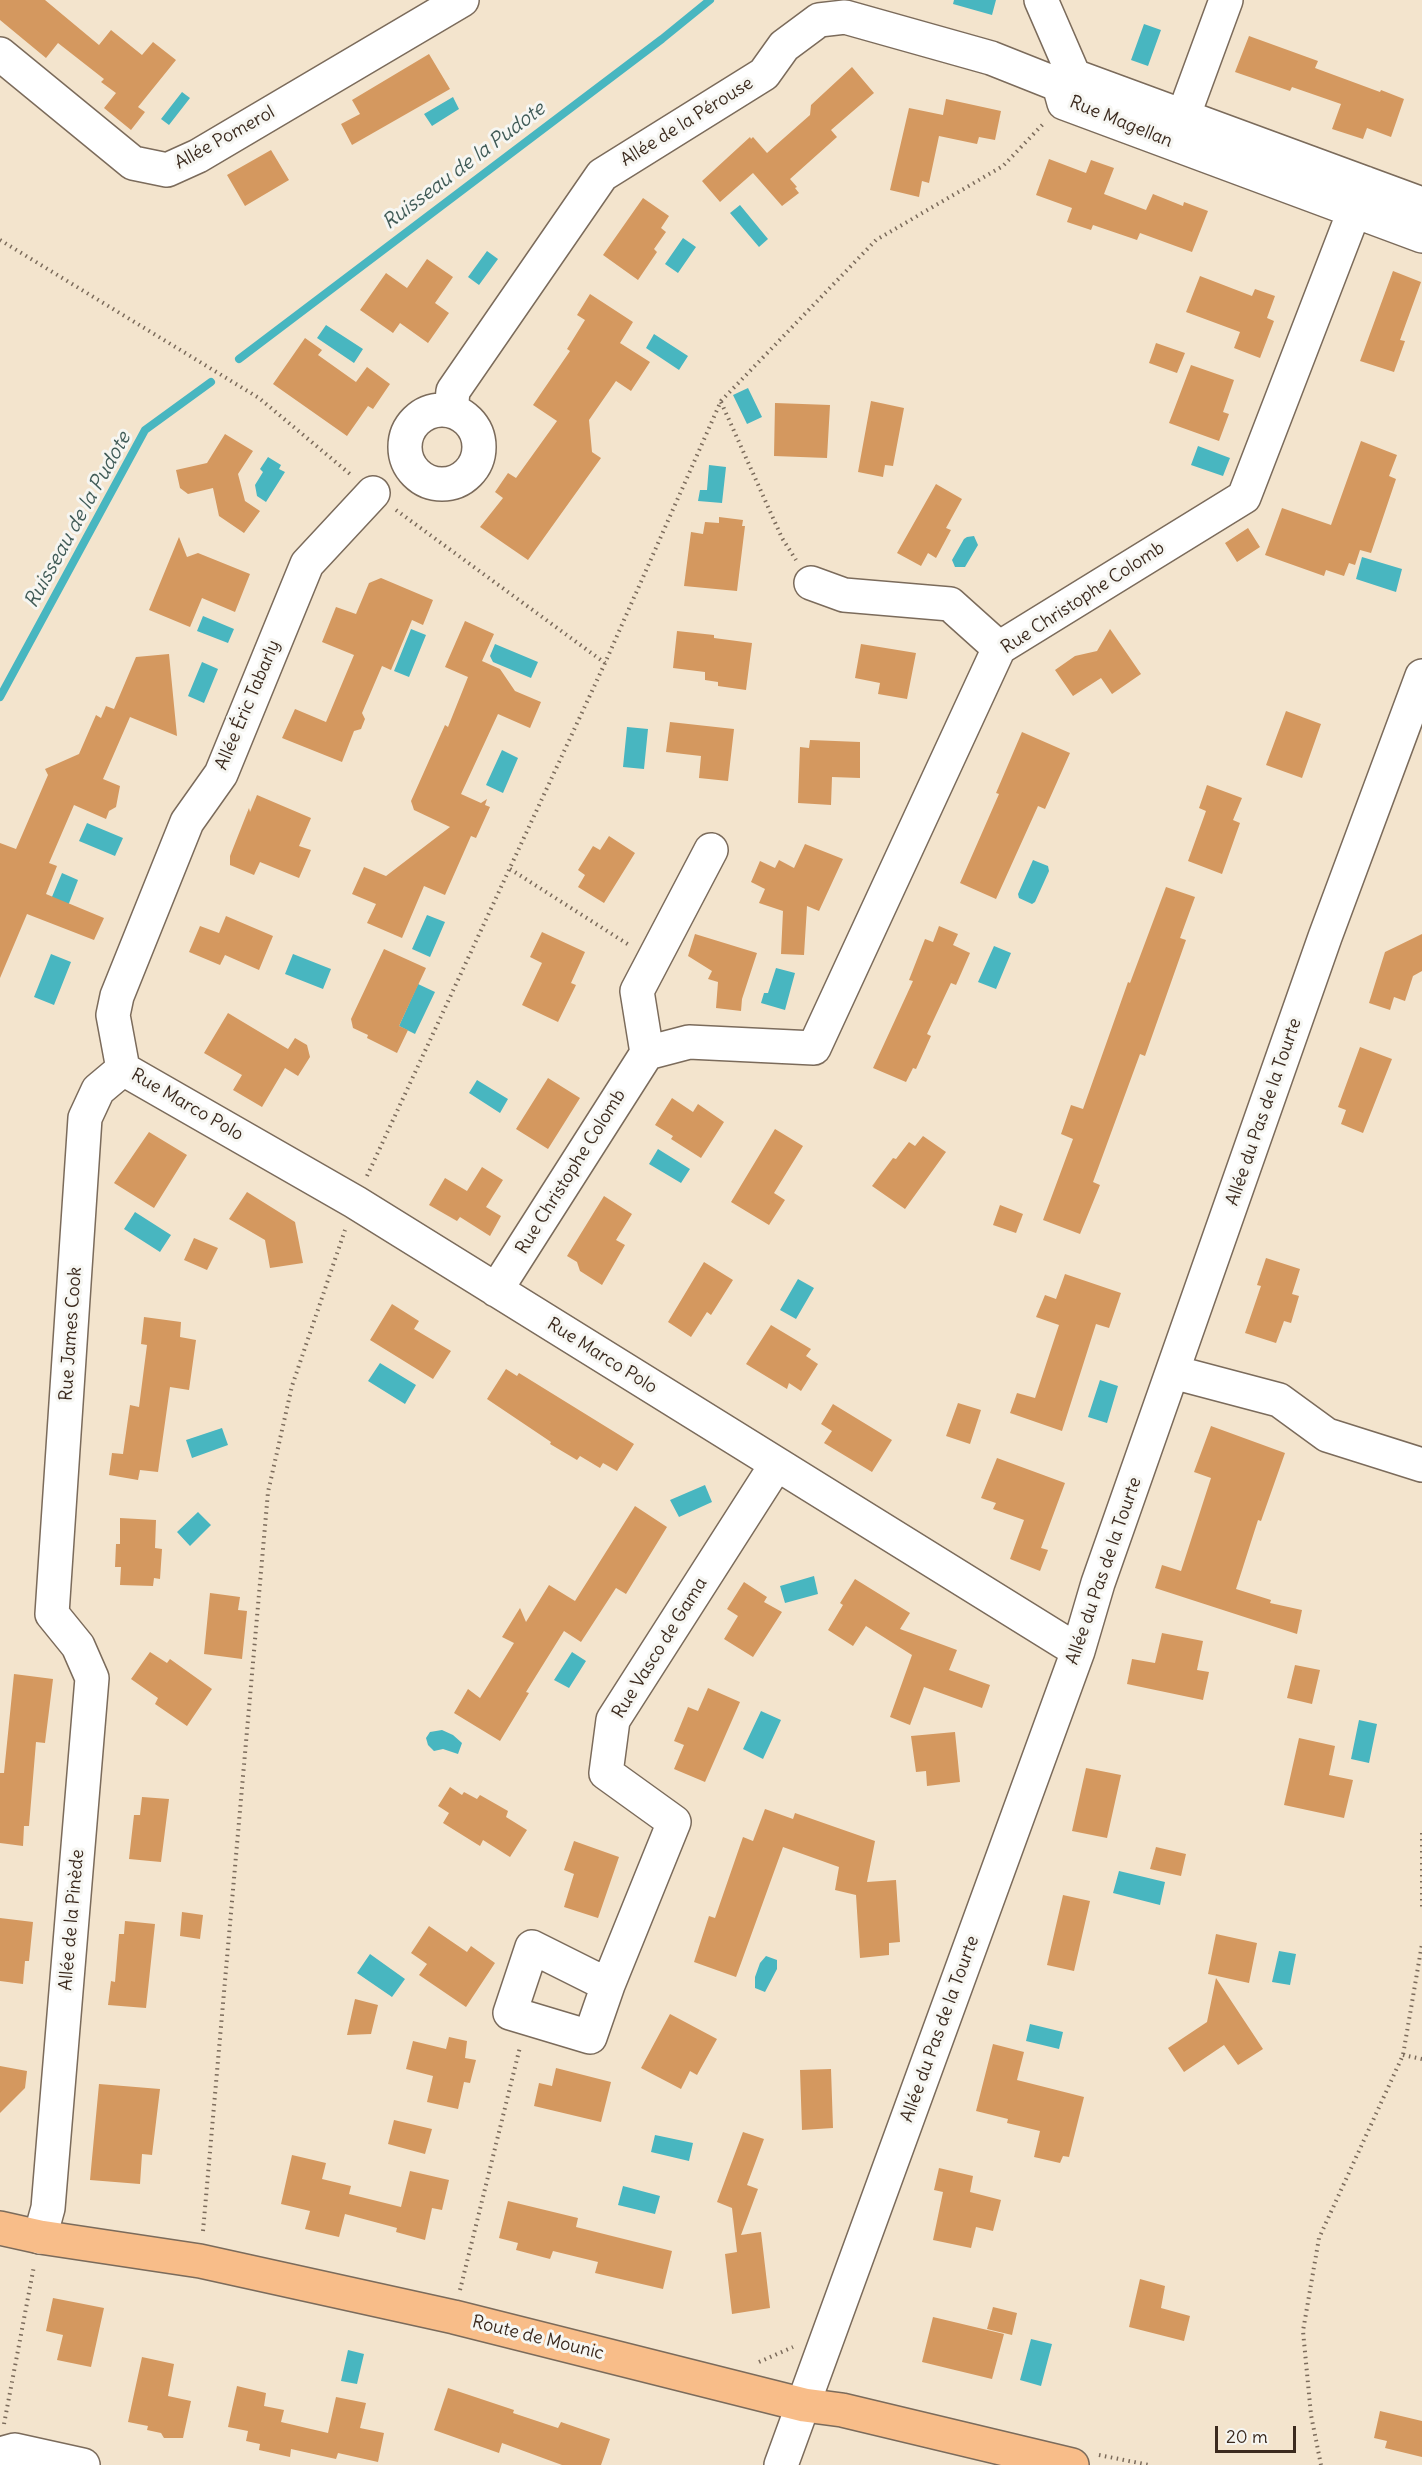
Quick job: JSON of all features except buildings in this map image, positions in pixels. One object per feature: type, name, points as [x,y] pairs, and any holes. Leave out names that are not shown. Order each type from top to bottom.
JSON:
[{"type":"main road","name":"Route de Mounic","points":[[0,2228],[40,2237],[200,2261],[454,2317],[804,2404],[842,2410],[1072,2465]]},
{"type":"street","name":"Allée Pomerol","points":[[0,54],[133,163],[167,170],[198,156],[462,0]]},
{"type":"street","points":[[1041,0],[1066,88]]},
{"type":"street","points":[[1178,130],[1226,0]]},
{"type":"street","name":"Allée de la Pérouse","points":[[451,411],[453,391],[602,175],[764,74],[784,46],[819,20],[845,17],[991,58],[1066,88]]},
{"type":"street","name":"Rue Magellan","points":[[1066,88],[1359,197],[1422,236]]},
{"type":"street","name":"Rue Magellan","points":[[1359,197],[1422,204]]},
{"type":"street","name":"Rue Christophe Colomb","points":[[496,1290],[647,1053],[689,1042],[814,1048],[999,648],[1244,497],[1359,197]]},
{"type":"street","name":"Allée Éric Tabarly","points":[[123,1069],[113,1015],[117,996],[187,822],[221,774],[307,564],[373,493]]},
{"type":"street","points":[[811,583],[844,595],[950,604],[999,648]]},
{"type":"street","name":"Allée du Pas de la Tourte","points":[[781,2465],[1078,1651],[1098,1583],[1325,937],[1422,676]]},
{"type":"street","points":[[647,1053],[638,991],[652,960],[711,850]]},
{"type":"street","name":"Rue Marco Polo","points":[[123,1069],[355,1202],[1078,1651]]},
{"type":"street","name":"Rue James Cook","points":[[52,1614],[86,1118],[98,1090],[123,1069]]},
{"type":"street","points":[[1173,1372],[1279,1400],[1327,1435],[1422,1466]]},
{"type":"street","name":"Rue Vasco de Gama","points":[[528,2018],[590,2037],[608,1985],[674,1822],[606,1773],[613,1720],[776,1465]]},
{"type":"street","name":"Allée de la Pinède","points":[[40,2237],[47,2214],[92,1678],[78,1646],[52,1614]]},
{"type":"street","points":[[528,2018],[510,2013],[532,1947],[608,1985]]},
{"type":"street","points":[[8,2452],[83,2465]]},
{"type":"path","points":[[200,2261],[268,1492],[292,1386],[355,1202],[605,663],[721,401],[876,240],[1003,166],[1066,88]]},
{"type":"path","points":[[0,240],[259,398],[373,493],[605,663]]},
{"type":"path","points":[[721,401],[782,538],[811,583]]},
{"type":"path","points":[[510,869],[652,960]]},
{"type":"path","points":[[1422,1833],[1422,1909]]},
{"type":"path","points":[[1321,2465],[1311,2415],[1303,2331],[1319,2238],[1404,2055],[1422,1944]]},
{"type":"path","points":[[454,2317],[497,2133],[528,2018]]},
{"type":"path","points":[[1404,2055],[1422,2059]]},
{"type":"path","points":[[8,2452],[2,2433],[40,2237]]},
{"type":"water","points":[[954,0],[996,0],[992,15],[953,4]]},
{"type":"water","points":[[1144,24],[1161,30],[1148,66],[1131,60]]},
{"type":"water","points":[[182,92],[190,98],[169,125],[161,119]]},
{"type":"water","points":[[453,97],[459,109],[432,126],[424,114]]},
{"type":"water","points":[[740,205],[768,239],[759,247],[730,213]]},
{"type":"water","points":[[683,238],[696,247],[678,273],[665,264]]},
{"type":"water","points":[[487,251],[498,259],[479,285],[468,277]]},
{"type":"water","points":[[326,325],[363,349],[354,363],[317,338]]},
{"type":"water","points":[[654,334],[688,356],[679,370],[646,348]]},
{"type":"water","points":[[748,388],[762,417],[747,424],[733,395]]},
{"type":"water","points":[[1198,446],[1230,458],[1223,476],[1191,465]]},
{"type":"water","points":[[268,457],[281,465],[279,469],[285,472],[266,502],[257,496],[255,485],[263,472],[260,469]]},
{"type":"water","points":[[709,465],[726,467],[722,503],[698,501],[700,490],[707,490]]},
{"type":"water","points":[[974,536],[978,545],[965,567],[955,567],[952,560],[964,539]]},
{"type":"water","points":[[1362,557],[1402,569],[1396,592],[1356,579]]},
{"type":"water","points":[[203,616],[234,629],[228,643],[197,631]]},
{"type":"water","points":[[411,629],[426,635],[409,677],[394,671]]},
{"type":"water","points":[[495,644],[538,662],[531,678],[493,662],[490,656]]},
{"type":"water","points":[[202,662],[218,669],[204,703],[188,696]]},
{"type":"water","points":[[627,727],[648,729],[644,769],[623,767]]},
{"type":"water","points":[[502,750],[518,758],[503,793],[486,785]]},
{"type":"water","points":[[87,823],[123,838],[115,856],[79,841]]},
{"type":"water","points":[[1033,860],[1048,866],[1049,871],[1032,904],[1019,898],[1018,894]]},
{"type":"water","points":[[62,873],[78,880],[66,911],[49,904]]},
{"type":"water","points":[[427,915],[445,922],[430,957],[412,949]]},
{"type":"water","points":[[994,946],[1011,953],[996,989],[978,982]]},
{"type":"water","points":[[51,954],[71,962],[54,1005],[34,997]]},
{"type":"water","points":[[293,954],[331,969],[323,989],[285,974]]},
{"type":"water","points":[[776,968],[795,973],[785,1010],[761,1003],[764,993],[768,993]]},
{"type":"water","points":[[418,984],[435,992],[415,1034],[399,1026]]},
{"type":"water","points":[[477,1080],[508,1099],[500,1113],[469,1093]]},
{"type":"water","points":[[658,1149],[690,1169],[681,1183],[649,1164]]},
{"type":"water","points":[[135,1212],[171,1235],[160,1252],[124,1229]]},
{"type":"water","points":[[798,1279],[814,1288],[796,1319],[780,1310]]},
{"type":"water","points":[[380,1363],[416,1385],[405,1404],[368,1381]]},
{"type":"water","points":[[1100,1380],[1118,1386],[1107,1423],[1088,1417]]},
{"type":"water","points":[[222,1428],[228,1445],[192,1458],[186,1440]]},
{"type":"water","points":[[705,1485],[712,1502],[679,1517],[670,1500]]},
{"type":"water","points":[[198,1512],[211,1525],[190,1546],[177,1532]]},
{"type":"water","points":[[814,1576],[818,1594],[785,1603],[780,1586]]},
{"type":"water","points":[[572,1652],[586,1661],[569,1688],[554,1680]]},
{"type":"water","points":[[761,1711],[781,1720],[763,1759],[743,1749]]},
{"type":"water","points":[[1359,1720],[1377,1724],[1369,1763],[1351,1759]]},
{"type":"water","points":[[442,1730],[453,1735],[462,1743],[458,1754],[443,1749],[434,1751],[428,1745],[426,1738],[430,1732]]},
{"type":"water","points":[[1119,1871],[1165,1882],[1160,1905],[1113,1893]]},
{"type":"water","points":[[1279,1951],[1296,1954],[1290,1985],[1272,1982]]},
{"type":"water","points":[[370,1954],[405,1979],[392,1997],[357,1973]]},
{"type":"water","points":[[766,1956],[777,1960],[777,1969],[765,1992],[755,1988],[755,1977],[760,1963]]},
{"type":"water","points":[[1030,2024],[1063,2032],[1059,2049],[1026,2041]]},
{"type":"water","points":[[655,2135],[693,2143],[689,2161],[651,2152]]},
{"type":"water","points":[[623,2186],[660,2196],[655,2214],[618,2205]]},
{"type":"water","points":[[1031,2339],[1052,2344],[1041,2386],[1020,2380]]},
{"type":"water","points":[[348,2350],[364,2354],[357,2384],[341,2381]]},
{"type":"waterway","name":"Ruisseau de la Pudote","points":[[239,359],[662,39],[710,0]]},
{"type":"waterway","name":"Ruisseau de la Pudote","points":[[0,697],[145,430],[211,382]]}]
